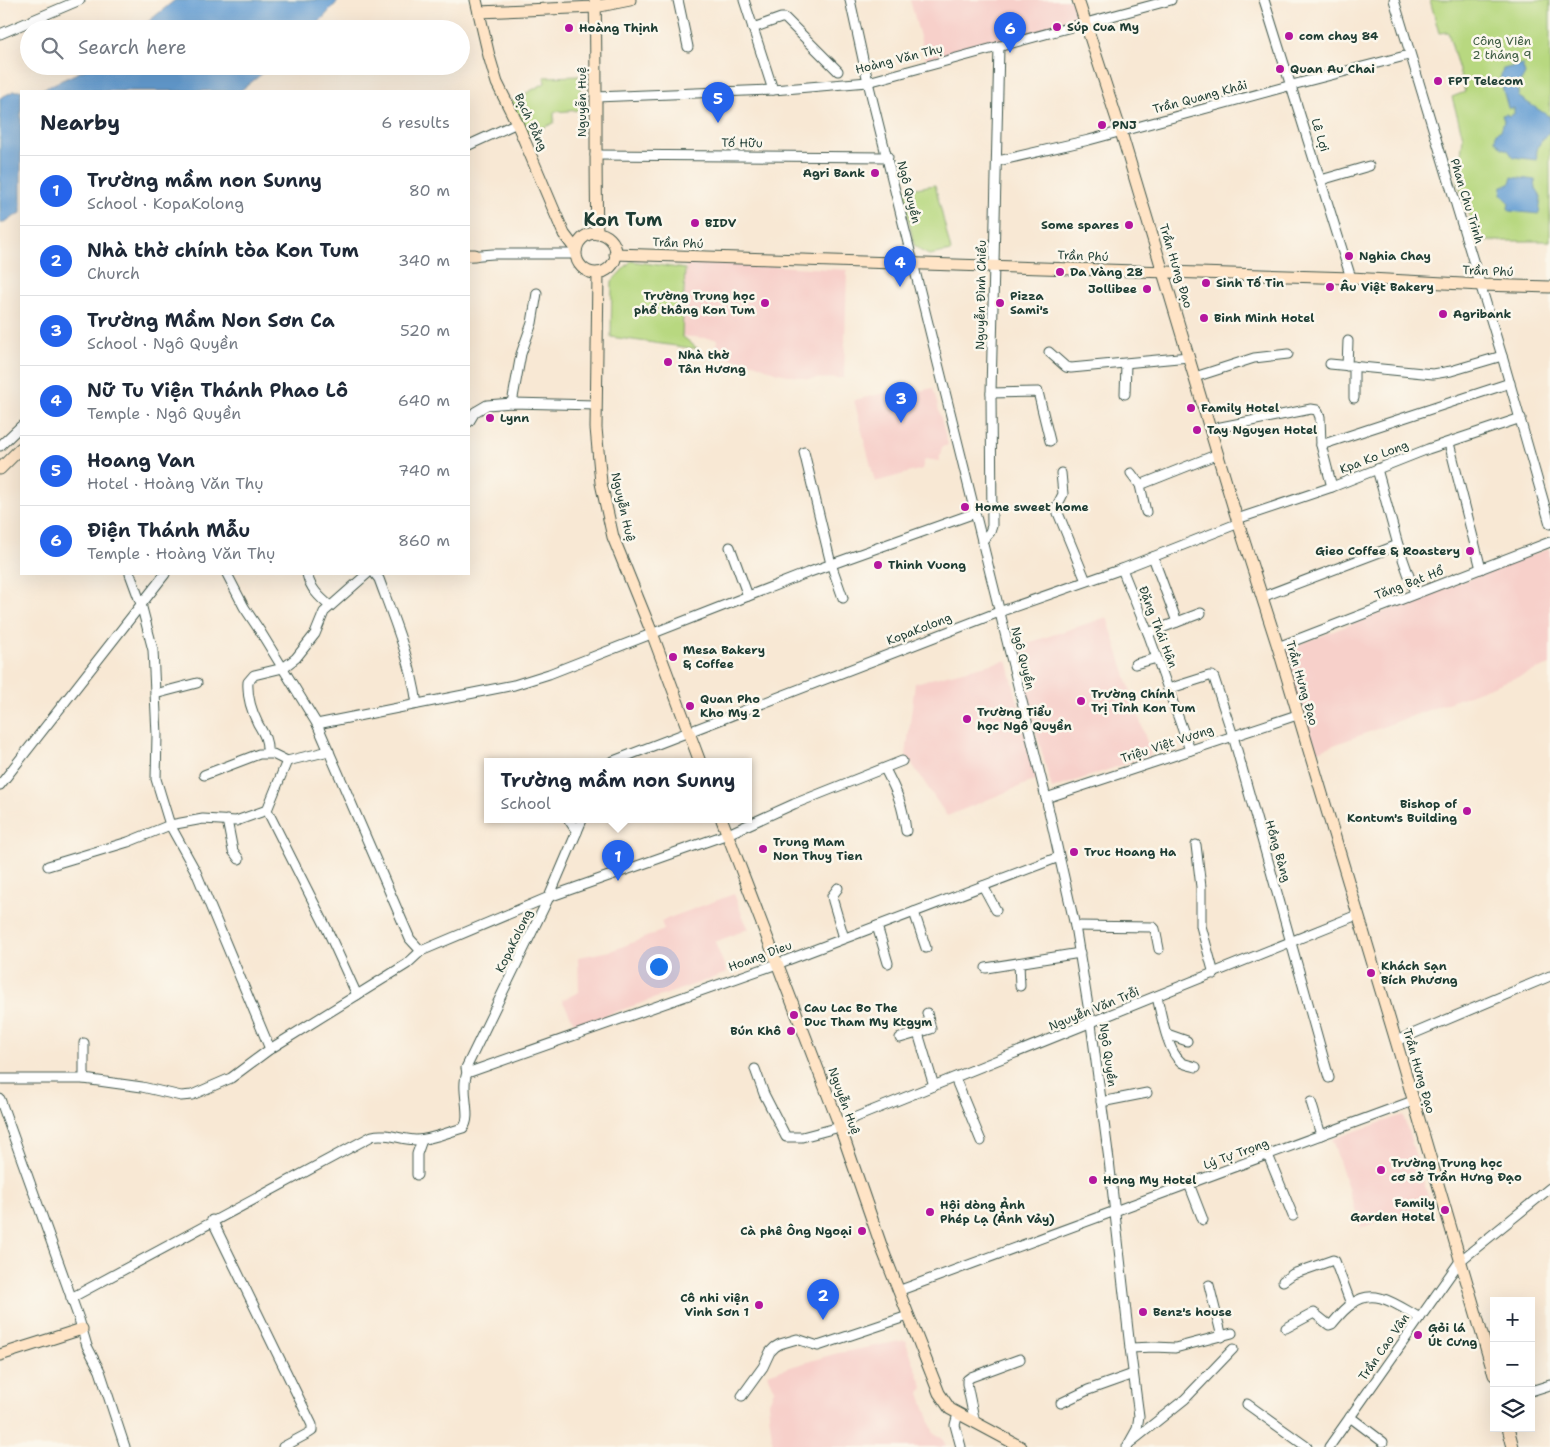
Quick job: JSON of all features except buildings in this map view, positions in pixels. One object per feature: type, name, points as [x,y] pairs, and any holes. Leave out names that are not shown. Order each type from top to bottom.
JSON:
[{"type":"street","points":[[30,20],[68,2],[80,0]]},
{"type":"street","name":"Bạch Đằng","points":[[476,0],[497,83],[517,123],[564,234],[576,252]]},
{"type":"street","points":[[479,12],[630,0]]},
{"type":"street","points":[[678,0],[688,47]]},
{"type":"street","points":[[744,0],[773,90]]},
{"type":"street","name":"Ngô Quyền","points":[[850,0],[868,82],[1046,798],[1075,926],[1091,1024],[1139,1416],[1136,1429],[1128,1445]]},
{"type":"street","name":"Trần Hưng Đạo","points":[[1078,0],[1164,272],[1188,357],[1278,648],[1490,1362]]},
{"type":"street","name":"Hoàng Văn Thụ","points":[[596,97],[773,90],[868,82],[1171,0]]},
{"type":"street","name":"Lê Lợi","points":[[1264,0],[1351,278]]},
{"type":"street","name":"Phan Chu Trinh","points":[[1394,0],[1521,418],[1550,524]]},
{"type":"street","name":"Nguyễn Huệ","points":[[595,4],[597,234]]},
{"type":"street","points":[[753,28],[785,18],[838,71]]},
{"type":"street","points":[[0,34],[20,25]]},
{"type":"street","name":"Nguyễn Đình Chiểu","points":[[982,541],[990,532],[992,526],[991,393],[998,161],[999,46]]},
{"type":"street","name":"Trần Quang Khải","points":[[998,161],[1120,132],[1410,55]]},
{"type":"street","points":[[470,145],[517,123]]},
{"type":"street","name":"Tố Hữu","points":[[595,155],[888,157]]},
{"type":"street","points":[[1321,180],[1369,166]]},
{"type":"street","points":[[597,234],[607,237],[615,249],[613,264],[607,270],[598,273],[585,270],[580,265],[576,252],[579,243],[585,237],[597,234]]},
{"type":"street","points":[[471,256],[576,252]]},
{"type":"street","name":"Trần Phú","points":[[615,254],[1351,278],[1480,286],[1550,287]]},
{"type":"street","name":"Nguyễn Huệ","points":[[598,273],[596,428],[601,483],[613,537],[652,633],[698,758]]},
{"type":"street","points":[[512,403],[521,354],[532,323],[537,293]]},
{"type":"street","points":[[1348,341],[1354,398]]},
{"type":"street","points":[[1049,352],[1066,367],[1071,368],[1188,357]]},
{"type":"street","points":[[1195,377],[1254,358],[1288,354]]},
{"type":"street","points":[[1330,364],[1433,374],[1451,371],[1502,356]]},
{"type":"street","points":[[1125,394],[1126,364]]},
{"type":"street","points":[[1321,445],[1510,384]]},
{"type":"street","points":[[991,393],[1038,392],[1050,441]]},
{"type":"street","points":[[470,420],[475,412],[487,405],[512,403],[596,405]]},
{"type":"street","points":[[1211,429],[1314,409],[1317,410],[1320,417],[1321,445],[1332,487]]},
{"type":"street","name":"Kpa Ko Long","points":[[1238,521],[1521,418]]},
{"type":"street","points":[[0,446],[20,427]]},
{"type":"street","points":[[1449,443],[1481,569]]},
{"type":"street","points":[[0,469],[20,449]]},
{"type":"street","points":[[804,452],[832,564],[843,598]]},
{"type":"street","points":[[1140,485],[1218,454]]},
{"type":"street","points":[[1377,469],[1398,545],[1415,593]]},
{"type":"street","points":[[1061,473],[1063,494],[1057,506],[1058,513],[1086,581]]},
{"type":"street","points":[[1131,473],[1140,485],[1146,512]]},
{"type":"street","points":[[317,724],[514,685],[549,674],[832,564],[975,513]]},
{"type":"street","name":"KopaKolong","points":[[621,758],[999,612],[1122,569],[1238,521]]},
{"type":"street","name":"Tăng Bạt Hổ","points":[[1278,648],[1415,593],[1550,542]]},
{"type":"street","points":[[1262,597],[1398,545]]},
{"type":"street","points":[[730,547],[748,596]]},
{"type":"street","points":[[1153,557],[1178,622]]},
{"type":"street","name":"Đặng Thái Hân","points":[[1122,569],[1148,633],[1190,750]]},
{"type":"street","points":[[130,575],[141,604],[153,650],[157,735],[156,779],[170,825],[196,872],[270,1049]]},
{"type":"street","points":[[0,785],[163,575]]},
{"type":"street","points":[[228,575],[244,607],[317,724],[410,939],[421,951]]},
{"type":"street","points":[[307,575],[309,583],[330,606]]},
{"type":"street","points":[[267,754],[268,746],[264,733],[258,724],[249,700],[248,682],[254,675],[283,668],[296,658],[315,634],[324,612],[366,575]]},
{"type":"street","points":[[376,575],[401,638],[414,680],[417,704]]},
{"type":"street","points":[[1148,633],[1201,613]]},
{"type":"street","points":[[1135,664],[1156,658]]},
{"type":"street","name":"Hồng Bàng","points":[[1168,690],[1212,676],[1233,736],[1329,1078]]},
{"type":"street","points":[[155,694],[197,683]]},
{"type":"street","name":"Triệu Việt Vương","points":[[1046,798],[1297,715]]},
{"type":"street","points":[[204,775],[250,756],[267,754],[278,756],[287,761],[329,751]]},
{"type":"street","points":[[287,761],[267,810],[326,927],[357,994]]},
{"type":"street","points":[[0,1079],[84,1079],[142,1087],[186,1096],[200,1093],[231,1078],[270,1049],[407,964],[421,951],[549,897],[728,834],[794,804],[902,761]]},
{"type":"street","points":[[885,769],[904,810],[906,831]]},
{"type":"street","points":[[48,866],[128,842],[170,825],[203,819],[236,820],[267,810]]},
{"type":"street","points":[[227,820],[233,851],[239,859]]},
{"type":"street","points":[[571,823],[577,832]]},
{"type":"street","name":"KopaKolong","points":[[422,1140],[463,1128],[467,1123],[464,1081],[467,1072],[466,1068],[549,897],[581,823]]},
{"type":"street","name":"Nguyễn Huệ","points":[[723,823],[839,1126],[898,1291],[939,1393],[950,1409],[958,1414]]},
{"type":"street","points":[[1196,844],[1201,887],[1201,926],[1214,974]]},
{"type":"street","name":"Hoang Dieu","points":[[467,1072],[777,964],[1059,857]]},
{"type":"street","points":[[983,886],[996,910]]},
{"type":"street","points":[[838,888],[832,896],[844,938]]},
{"type":"street","points":[[914,912],[926,948]]},
{"type":"street","name":"Nguyễn Văn Trỗi","points":[[755,1069],[764,1094],[786,1138],[802,1137],[839,1126],[1357,915]]},
{"type":"street","points":[[877,926],[888,963]]},
{"type":"street","points":[[1075,926],[1153,927],[1159,949]]},
{"type":"street","points":[[986,968],[1080,953]]},
{"type":"street","points":[[1019,963],[1020,986]]},
{"type":"street","points":[[1396,1041],[1550,976]]},
{"type":"street","points":[[1156,997],[1175,1056],[1182,1063],[1196,1067]]},
{"type":"street","points":[[900,1038],[931,1029],[927,1013]]},
{"type":"street","points":[[918,1033],[934,1086]]},
{"type":"street","points":[[1167,1034],[1187,1041]]},
{"type":"street","points":[[84,1043],[84,1079]]},
{"type":"street","points":[[954,1078],[981,1141]]},
{"type":"street","points":[[1101,1102],[1148,1093]]},
{"type":"street","points":[[0,1099],[82,1329],[86,1346],[100,1371],[125,1447]]},
{"type":"street","name":"Lý Tự Trọng","points":[[898,1291],[1413,1101]]},
{"type":"street","points":[[1311,1102],[1321,1136]]},
{"type":"street","points":[[71,1298],[212,1220],[372,1136],[422,1140],[417,1154],[417,1175]]},
{"type":"street","points":[[1268,1155],[1293,1216]]},
{"type":"street","points":[[1189,1184],[1203,1220]]},
{"type":"street","name":"Trần Cao Vân","points":[[1329,1447],[1460,1261],[1550,1188]]},
{"type":"street","points":[[212,1220],[312,1425],[310,1433],[283,1447]]},
{"type":"street","points":[[1283,1281],[1293,1274],[1333,1260],[1351,1304]]},
{"type":"street","points":[[1209,1285],[1222,1337]]},
{"type":"street","points":[[1286,1328],[1314,1312],[1327,1326],[1332,1324],[1351,1304],[1360,1299],[1377,1296],[1420,1318]]},
{"type":"street","points":[[742,1396],[763,1367],[775,1346],[797,1340],[818,1346],[908,1316]]},
{"type":"street","points":[[0,1355],[82,1329]]},
{"type":"street","points":[[1130,1348],[1175,1348],[1232,1333]]},
{"type":"street","points":[[1128,1445],[1185,1399],[1233,1349]]},
{"type":"street","points":[[975,1422],[967,1380],[1020,1359]]},
{"type":"street","points":[[1062,1404],[1088,1390],[1134,1374]]},
{"type":"street","points":[[1535,1390],[1550,1385]]},
{"type":"street","points":[[1247,1404],[1307,1447]]},
{"type":"street","points":[[961,1447],[955,1425],[958,1414],[1021,1447]]},
{"type":"street","points":[[1350,1417],[1384,1442]]},
{"type":"street","points":[[1509,1432],[1511,1446]]},
{"type":"shaded area","points":[[910,0],[1073,0],[1079,22],[926,59]]},
{"type":"shaded area","name":"Trường Trung học phổ thông Kon Tum","points":[[686,261],[847,270],[844,378],[808,379],[778,373],[754,363],[726,358],[716,354],[717,339],[682,336]]},
{"type":"shaded area","points":[[906,388],[909,393],[933,388],[948,445],[942,447],[939,461],[925,459],[922,469],[875,482],[854,400]]},
{"type":"shaded area","points":[[1550,548],[1550,665],[1312,753],[1279,652]]},
{"type":"shaded area","name":"Trường Chính Trị Tỉnh Kon Tum","points":[[1107,617],[1151,755],[1052,789],[1013,648]]},
{"type":"shaded area","name":"Trường Tiểu học Ngô Quyền","points":[[1007,660],[1038,779],[947,816],[906,755],[915,683]]},
{"type":"shaded area","points":[[734,894],[748,929],[715,942],[727,973],[576,1026],[562,1000],[579,992],[578,957],[611,951],[664,930],[661,921]]},
{"type":"shaded area","name":"Trường Trung học cơ sở Trần Hưng Đạo","points":[[1403,1115],[1430,1202],[1361,1228],[1332,1139]]},
{"type":"shaded area","points":[[905,1340],[923,1387],[920,1393],[934,1434],[942,1437],[946,1447],[773,1447],[768,1404],[774,1390],[767,1374],[834,1354]]},
{"type":"green space","name":"Công Viên 2 tháng 9","points":[[1430,0],[1550,0],[1550,241],[1477,241],[1458,182],[1463,137],[1452,97],[1465,92],[1448,32],[1439,33]]},
{"type":"green space","points":[[580,76],[581,110],[554,112],[554,123],[526,135],[510,102],[545,83],[544,77]]},
{"type":"green space","points":[[935,185],[951,251],[929,255],[914,245],[902,190]]},
{"type":"green space","points":[[631,261],[685,269],[682,336],[698,349],[611,337],[612,281]]},
{"type":"water","points":[[175,0],[339,0],[321,20],[150,20]]},
{"type":"water","points":[[1522,64],[1525,74],[1517,88],[1519,97],[1550,117],[1550,132],[1539,144],[1537,160],[1513,157],[1508,150],[1502,148],[1495,140],[1496,133],[1501,130],[1504,121],[1502,115],[1514,114],[1514,108],[1508,108],[1500,79],[1503,69]]},
{"type":"water","points":[[73,75],[260,75],[241,90],[40,90]]},
{"type":"water","points":[[14,91],[20,91],[20,214],[0,224],[0,98]]},
{"type":"water","points":[[1512,177],[1535,180],[1536,189],[1541,197],[1539,214],[1510,211],[1508,208],[1509,202],[1501,194],[1502,186],[1510,184]]},
{"type":"place","name":"Súp Cua My","points":[[1057,27]]},
{"type":"place","name":"Hoàng Thịnh","points":[[569,28]]},
{"type":"place","name":"com chay 84","points":[[1289,36]]},
{"type":"place","name":"Điện Thánh Mẫu","points":[[1010,53]]},
{"type":"place","name":"Quan Au Chai","points":[[1280,69]]},
{"type":"place","name":"FPT Telecom","points":[[1438,81]]},
{"type":"place","name":"Hoang Van","points":[[718,123]]},
{"type":"place","name":"PNJ","points":[[1102,125]]},
{"type":"place","name":"Agri Bank","points":[[875,173]]},
{"type":"place","name":"BIDV","points":[[695,223]]},
{"type":"place","name":"Some spares","points":[[1129,225]]},
{"type":"place","name":"Nghia Chay","points":[[1349,256]]},
{"type":"place","name":"Da Vàng 28","points":[[1060,272]]},
{"type":"place","name":"Sinh Tố Tin","points":[[1206,283]]},
{"type":"place","name":"Nữ Tu Viện Thánh Phao Lô","points":[[900,287]]},
{"type":"place","name":"Âu Việt Bakery","points":[[1330,287]]},
{"type":"place","name":"Jollibee","points":[[1147,289]]},
{"type":"place","name":"Trường Trung học phổ thông Kon Tum","points":[[765,303]]},
{"type":"place","name":"Pizza Sami's","points":[[1000,303]]},
{"type":"place","name":"Agribank","points":[[1443,314]]},
{"type":"place","name":"Binh Minh Hotel","points":[[1204,318]]},
{"type":"place","name":"Nhà thờ Tân Hương","points":[[668,362]]},
{"type":"place","name":"Family Hotel","points":[[1191,408]]},
{"type":"place","name":"Lynn","points":[[490,418]]},
{"type":"place","name":"Trường Mầm Non Sơn Ca","points":[[901,423]]},
{"type":"place","name":"Tay Nguyen Hotel","points":[[1197,430]]},
{"type":"place","name":"Home sweet home","points":[[965,507]]},
{"type":"place","name":"Gieo Coffee & Roastery","points":[[1470,551]]},
{"type":"place","name":"Thinh Vuong","points":[[878,565]]},
{"type":"place","name":"Mesa Bakery & Coffee","points":[[673,657]]},
{"type":"place","name":"Trường Chính Trị Tỉnh Kon Tum","points":[[1081,701]]},
{"type":"place","name":"Quan Pho Kho My 2","points":[[690,706]]},
{"type":"place","name":"Trường Tiểu học Ngô Quyền","points":[[967,719]]},
{"type":"place","name":"Bishop of Kontum's Building","points":[[1467,811]]},
{"type":"place","name":"Trung Mam Non Thuy Tien","points":[[763,849]]},
{"type":"place","name":"Truc Hoang Ha","points":[[1074,852]]},
{"type":"place","name":"Trường mầm non Sunny","points":[[618,881]]},
{"type":"place","name":"Khách Sạn Bích Phương","points":[[1371,973]]},
{"type":"place","name":"Cau Lac Bo The Duc Tham My Ktgym","points":[[794,1015]]},
{"type":"place","name":"Bún Khô","points":[[791,1031]]},
{"type":"place","name":"Trường Trung học cơ sở Trần Hưng Đạo","points":[[1381,1170]]},
{"type":"place","name":"Hong My Hotel","points":[[1093,1180]]},
{"type":"place","name":"Family Garden Hotel","points":[[1445,1210]]},
{"type":"place","name":"Hội dòng Ảnh Phép Lạ (Ảnh Vảy)","points":[[930,1212]]},
{"type":"place","name":"Cà phê Ông Ngoại","points":[[862,1231]]},
{"type":"place","name":"Cô nhi viện Vinh Sơn 1","points":[[759,1305]]},
{"type":"place","name":"Benz's house","points":[[1143,1312]]},
{"type":"place","name":"Nhà thờ chính tòa Kon Tum","points":[[823,1320]]},
{"type":"place","name":"Gỏi lá Út Cưng","points":[[1418,1335]]},
{"type":"district","name":"Kon Tum","points":[[623,220]]}]
